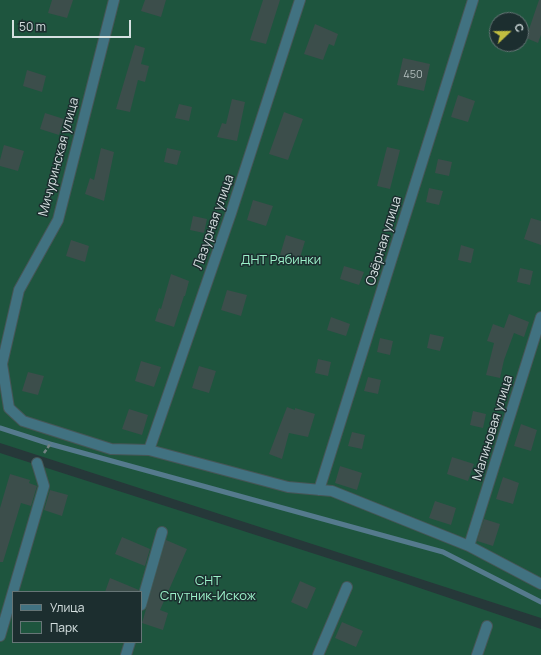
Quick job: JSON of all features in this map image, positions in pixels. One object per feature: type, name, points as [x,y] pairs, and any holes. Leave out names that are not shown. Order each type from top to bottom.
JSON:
[{"type":"street","name":"Мичуринская улица","points":[[58,432],[23,421],[9,408],[2,364],[19,290],[58,220],[114,0]]},
{"type":"street","name":"Лазурная улица","points":[[149,450],[232,213],[300,0]]},
{"type":"street","name":"Озёрная улица","points":[[319,490],[473,0]]},
{"type":"street","name":"Малиновая улица","points":[[469,546],[541,317]]},
{"type":"street","points":[[58,432],[110,449],[149,450],[288,487],[332,492],[469,546],[541,584]]},
{"type":"street","points":[[13,591],[44,486],[38,463]]},
{"type":"street","points":[[142,602],[162,532]]},
{"type":"street","points":[[318,655],[347,587]]},
{"type":"street","points":[[0,636],[12,595]]},
{"type":"street","points":[[477,655],[487,626]]},
{"type":"street","points":[[126,655],[130,643]]},
{"type":"path","points":[[38,463],[58,432]]},
{"type":"green space","name":"ДНТ Рябинки","points":[[0,0],[541,0],[541,618],[0,443]]},
{"type":"green space","name":"СНТ Спутник-Искож","points":[[0,453],[393,579],[541,629],[541,655],[0,655]]},
{"type":"building","points":[[52,0],[73,0],[67,18],[48,13]]},
{"type":"building","points":[[145,0],[166,0],[161,17],[141,11]]},
{"type":"building","points":[[263,0],[280,0],[266,44],[250,40]]},
{"type":"building","points":[[539,0],[541,0],[541,35],[538,43],[529,39],[529,29]]},
{"type":"building","points":[[315,24],[338,34],[334,46],[329,44],[323,60],[304,54]]},
{"type":"building","points":[[135,45],[145,48],[141,64],[149,66],[145,82],[138,80],[130,112],[116,109]]},
{"type":"building","points":[[403,58],[430,64],[424,91],[397,85]]},
{"type":"building","points":[[27,70],[46,76],[42,92],[23,86]]},
{"type":"building","points":[[458,95],[475,101],[468,122],[451,117]]},
{"type":"building","points":[[232,99],[245,102],[237,141],[217,137],[222,123],[226,124]]},
{"type":"building","points":[[179,104],[192,107],[189,121],[175,118]]},
{"type":"building","points":[[284,112],[303,119],[288,160],[269,154]]},
{"type":"building","points":[[45,113],[64,119],[59,135],[40,129]]},
{"type":"building","points":[[4,145],[24,151],[18,171],[0,166]]},
{"type":"building","points":[[387,147],[400,150],[390,189],[377,186]]},
{"type":"building","points":[[101,148],[114,152],[104,201],[85,194],[90,178],[94,180]]},
{"type":"building","points":[[167,148],[181,151],[177,165],[164,162]]},
{"type":"building","points":[[438,159],[452,162],[449,176],[435,173]]},
{"type":"building","points":[[429,188],[443,191],[439,205],[426,202]]},
{"type":"building","points":[[253,200],[273,206],[266,226],[247,220]]},
{"type":"building","points":[[193,216],[207,219],[204,233],[190,230]]},
{"type":"building","points":[[531,218],[541,221],[541,245],[524,239]]},
{"type":"building","points":[[286,235],[305,241],[299,261],[280,255]]},
{"type":"building","points":[[71,240],[89,246],[85,262],[66,256]]},
{"type":"building","points":[[461,245],[474,249],[471,263],[458,260]]},
{"type":"building","points":[[344,266],[364,272],[359,285],[340,279]]},
{"type":"building","points":[[520,268],[533,271],[530,285],[517,282]]},
{"type":"building","points":[[171,274],[189,281],[174,327],[155,321],[159,308],[161,309]]},
{"type":"building","points":[[227,290],[247,295],[241,316],[221,310]]},
{"type":"building","points":[[509,314],[529,322],[524,337],[514,333],[504,360],[500,378],[486,375],[494,343],[487,341],[493,324],[504,328]]},
{"type":"building","points":[[331,317],[350,324],[346,336],[327,330]]},
{"type":"building","points":[[430,334],[444,337],[440,351],[427,348]]},
{"type":"building","points":[[380,338],[393,341],[390,355],[377,352]]},
{"type":"building","points":[[318,359],[331,362],[328,376],[315,373]]},
{"type":"building","points":[[141,361],[161,367],[154,387],[135,381]]},
{"type":"building","points":[[199,366],[216,371],[209,393],[192,388]]},
{"type":"building","points":[[28,372],[44,376],[38,395],[22,391]]},
{"type":"building","points":[[368,377],[381,380],[378,394],[364,391]]},
{"type":"building","points":[[287,407],[315,414],[308,437],[289,433],[282,459],[269,454]]},
{"type":"building","points":[[129,409],[148,415],[142,435],[122,429]]},
{"type":"building","points":[[473,411],[486,414],[483,428],[470,425]]},
{"type":"building","points":[[521,424],[537,430],[531,451],[514,446]]},
{"type":"building","points":[[352,432],[365,435],[362,449],[348,446]]},
{"type":"building","points":[[452,457],[474,464],[468,481],[447,474]]},
{"type":"building","points":[[340,466],[362,473],[357,490],[335,483]]},
{"type":"building","points":[[10,474],[30,480],[29,483],[37,486],[31,506],[21,503],[3,562],[0,562],[0,508]]},
{"type":"building","points":[[503,477],[519,483],[513,504],[496,499]]},
{"type":"building","points":[[50,490],[68,495],[62,516],[44,510]]},
{"type":"building","points":[[435,501],[456,508],[451,525],[429,518]]},
{"type":"building","points":[[484,519],[500,524],[493,546],[477,541]]},
{"type":"building","points":[[122,537],[150,549],[145,566],[115,554]]},
{"type":"building","points":[[166,540],[187,549],[160,610],[168,613],[163,630],[142,623]]},
{"type":"building","points":[[110,578],[139,590],[138,591],[105,591]]},
{"type":"building","points":[[300,581],[316,588],[307,609],[291,602]]},
{"type":"building","points":[[342,622],[363,631],[356,647],[335,638]]},
{"type":"waterway","points":[[0,428],[50,444],[443,552],[541,602]]}]
